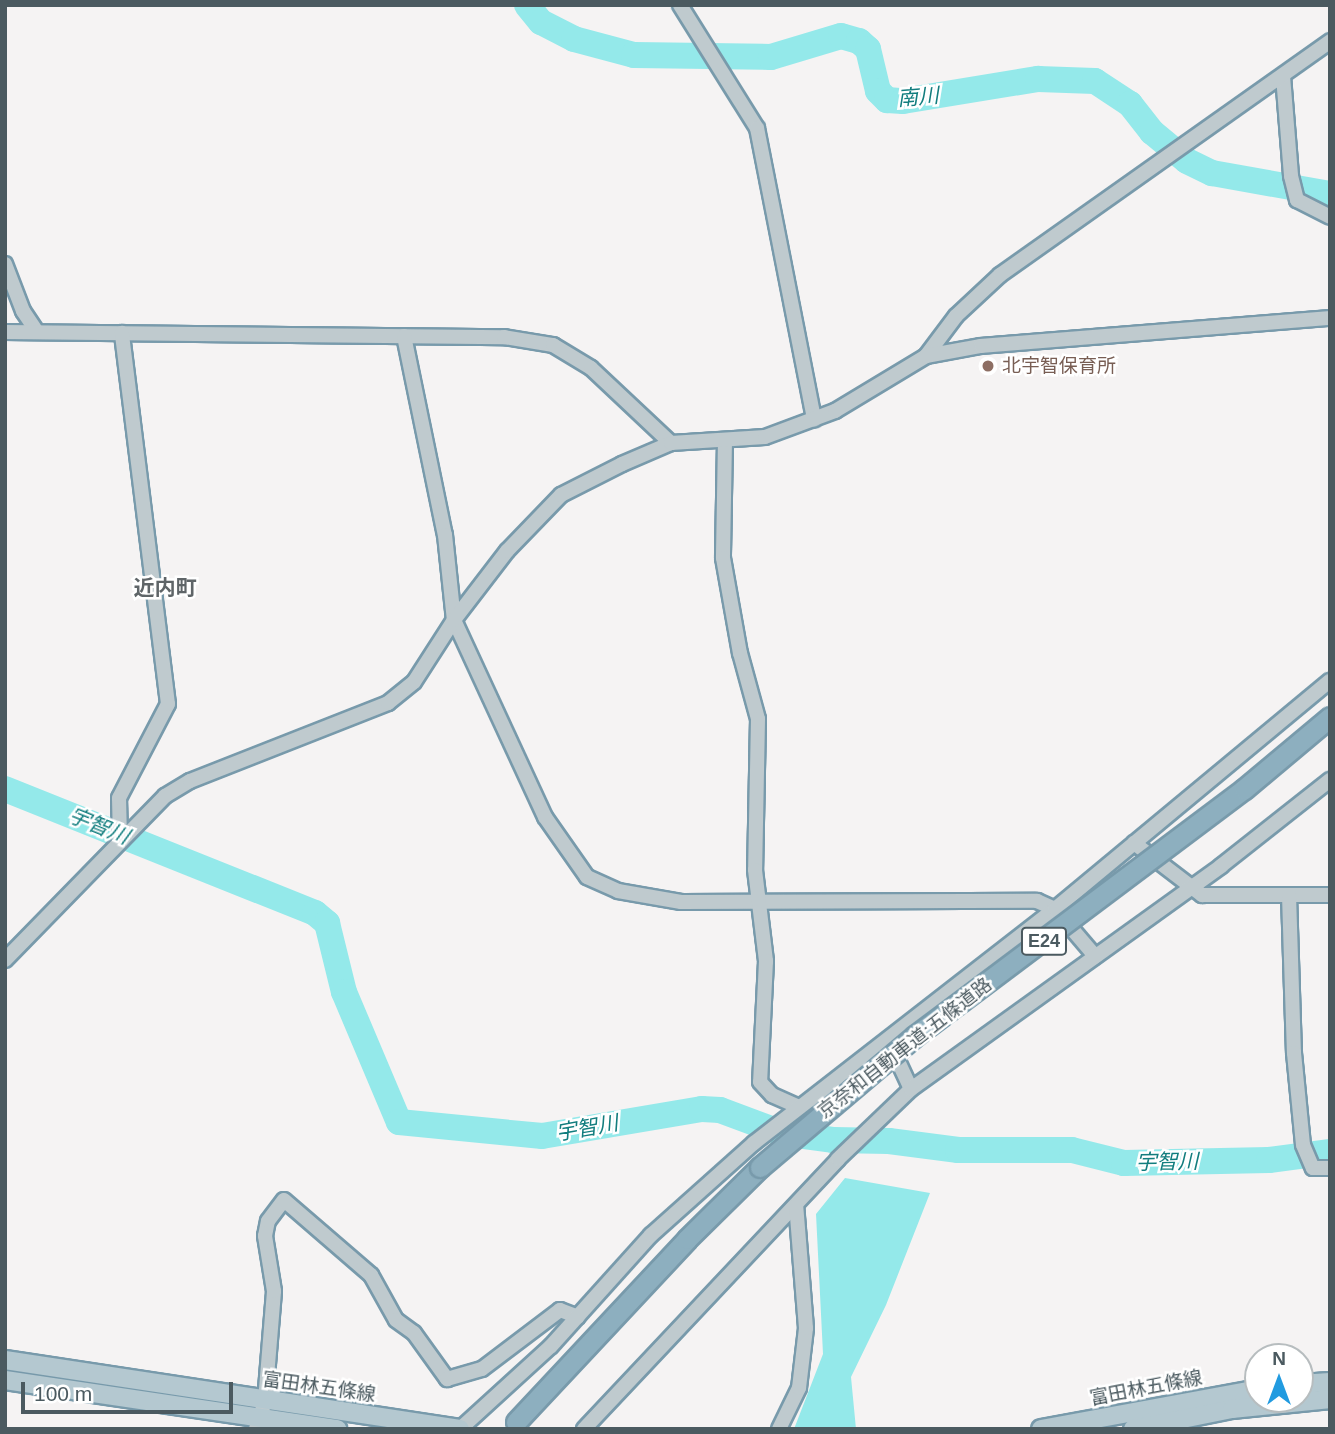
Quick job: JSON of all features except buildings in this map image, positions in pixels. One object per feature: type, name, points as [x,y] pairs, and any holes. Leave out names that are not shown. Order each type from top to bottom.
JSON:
[{"type":"highway","name":"京奈和自動車道;五條道路","points":[[516,1422],[760,1167],[915,1036],[1244,789],[1330,717]]},
{"type":"main road","name":"富田林五條線","points":[[5,1360],[260,1416],[460,1429]]},
{"type":"main road","name":"富田林五條線","points":[[5,1380],[337,1429]]},
{"type":"main road","name":"富田林五條線","points":[[1041,1429],[1244,1392]]},
{"type":"main road","name":"富田林五條線","points":[[1133,1429],[1232,1409],[1330,1399]]},
{"type":"street","points":[[680,5],[757,128],[814,419]]},
{"type":"street","points":[[926,356],[956,316],[1000,275],[1330,41]]},
{"type":"street","points":[[1283,76],[1291,176],[1297,200],[1330,217]]},
{"type":"street","points":[[5,264],[23,311],[37,330]]},
{"type":"street","points":[[5,960],[89,878],[120,839],[164,796],[190,781],[388,703],[414,682],[454,620],[507,551],[561,495],[671,443],[765,436],[814,419],[926,356],[981,346],[1330,318]]},
{"type":"street","points":[[5,332],[37,330],[504,337],[553,345],[591,368],[671,443]]},
{"type":"street","points":[[120,839],[116,820],[119,798],[168,704],[122,333]]},
{"type":"street","points":[[404,336],[445,535],[454,620],[545,817],[587,877],[618,891],[681,902],[1037,901],[1055,909],[1094,956]]},
{"type":"street","points":[[725,440],[723,558],[740,653],[758,719],[755,856],[762,902],[766,1015],[760,1082],[772,1095],[799,1107]]},
{"type":"street","points":[[460,1429],[578,1317],[651,1235],[754,1143],[887,1036],[1055,909],[1330,681]]},
{"type":"street","points":[[584,1429],[838,1159],[911,1089],[1189,888],[1330,780]]},
{"type":"street","points":[[1134,843],[1189,888],[1202,895],[1330,895]]},
{"type":"street","points":[[1289,895],[1294,1053],[1303,1145],[1313,1168],[1330,1168]]},
{"type":"street","points":[[887,1036],[911,1089]]},
{"type":"street","points":[[260,1416],[274,1291],[265,1236],[268,1221],[284,1200],[371,1275],[396,1320],[414,1333],[447,1379],[482,1369],[561,1310],[578,1317]]},
{"type":"street","points":[[779,1429],[799,1388],[806,1328],[796,1205]]},
{"type":"water","points":[[845,1178],[930,1193],[886,1305],[851,1377],[856,1429],[794,1429],[823,1354],[816,1214]]},
{"type":"waterway","name":"南川","points":[[527,5],[541,22],[574,39],[634,55],[771,57],[841,36],[859,41],[868,49],[878,91],[887,100],[903,101],[1038,79],[1095,81],[1130,104],[1152,132],[1187,161],[1212,173],[1330,194]]},
{"type":"waterway","name":"宇智川","points":[[5,789],[315,913],[327,923],[344,992],[399,1122],[542,1136],[702,1109],[720,1110],[782,1133],[833,1140],[889,1141],[958,1150],[1072,1150],[1124,1163],[1269,1160],[1330,1152]]},
{"type":"place","name":"北宇智保育所","points":[[988,366]]},
{"type":"district","name":"近内町","points":[[165,588]]}]
